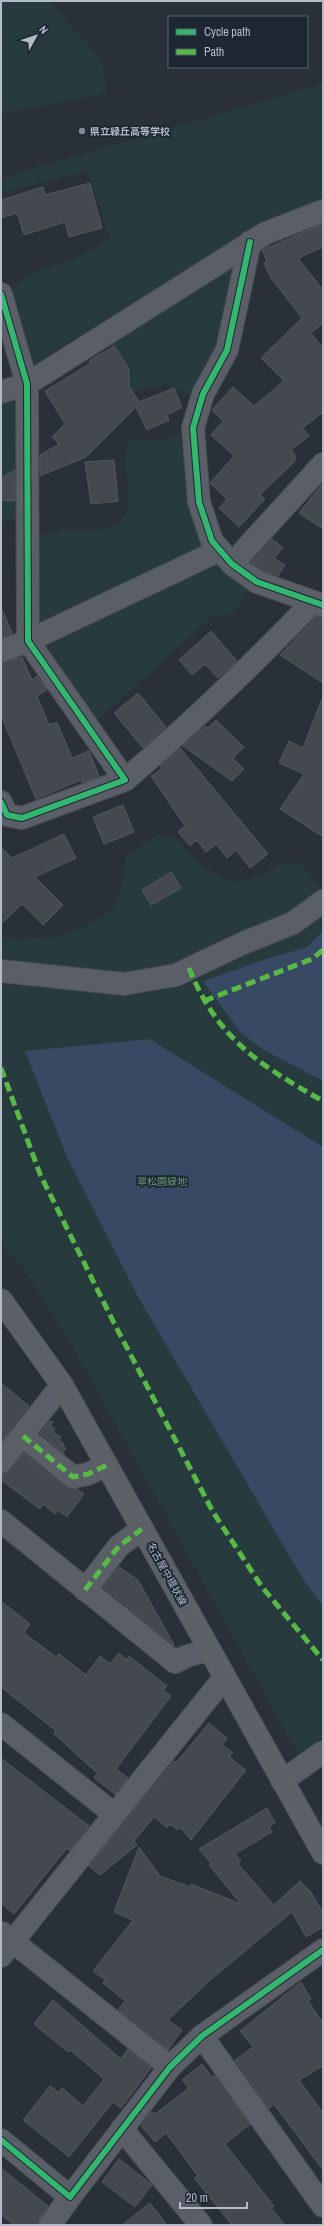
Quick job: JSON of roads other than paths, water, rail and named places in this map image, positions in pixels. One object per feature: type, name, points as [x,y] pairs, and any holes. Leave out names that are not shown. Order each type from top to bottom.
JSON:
[{"type":"main road","name":"名古屋中環状線","points":[[1,1300],[62,1385],[323,1854]]},
{"type":"street","points":[[1,392],[27,384],[266,233],[323,211]]},
{"type":"street","points":[[1,802],[7,815],[22,818],[125,780],[179,735],[318,603],[257,582],[226,557],[212,541],[199,502],[193,428],[203,394],[227,350],[250,242]]},
{"type":"street","points":[[1,294],[27,384],[28,641],[125,780]]},
{"type":"street","points":[[1,651],[226,557],[322,465]]},
{"type":"street","points":[[1,971],[124,984],[176,975],[241,944],[293,923],[323,901]]},
{"type":"street","points":[[1,1462],[62,1385]]},
{"type":"street","points":[[23,1436],[73,1477],[88,1474],[107,1465]]},
{"type":"street","points":[[1,1521],[175,1662],[187,1656],[209,1650]]},
{"type":"street","points":[[85,1590],[119,1546],[142,1528]]},
{"type":"street","points":[[170,2066],[5,1943],[114,1814],[224,1678]]},
{"type":"street","points":[[1,1724],[114,1814]]},
{"type":"street","points":[[282,1781],[323,1752]]},
{"type":"street","points":[[50,2225],[170,2066],[202,2036],[323,1950]]},
{"type":"street","points":[[202,2036],[323,2206]]},
{"type":"street","points":[[122,2129],[201,2225]]},
{"type":"street","points":[[1,2140],[70,2197]]},
{"type":"water","points":[[323,931],[323,1081],[262,1049],[240,1032],[203,981],[260,961],[307,947]]},
{"type":"water","points":[[150,1039],[323,1147],[323,1606],[304,1581],[137,1295],[67,1157],[25,1051]]},
{"type":"place","name":"県立緑丘高等学校","points":[[82,131]]},
{"type":"park label","name":"翠松園緑地","points":[[162,1181]]}]
